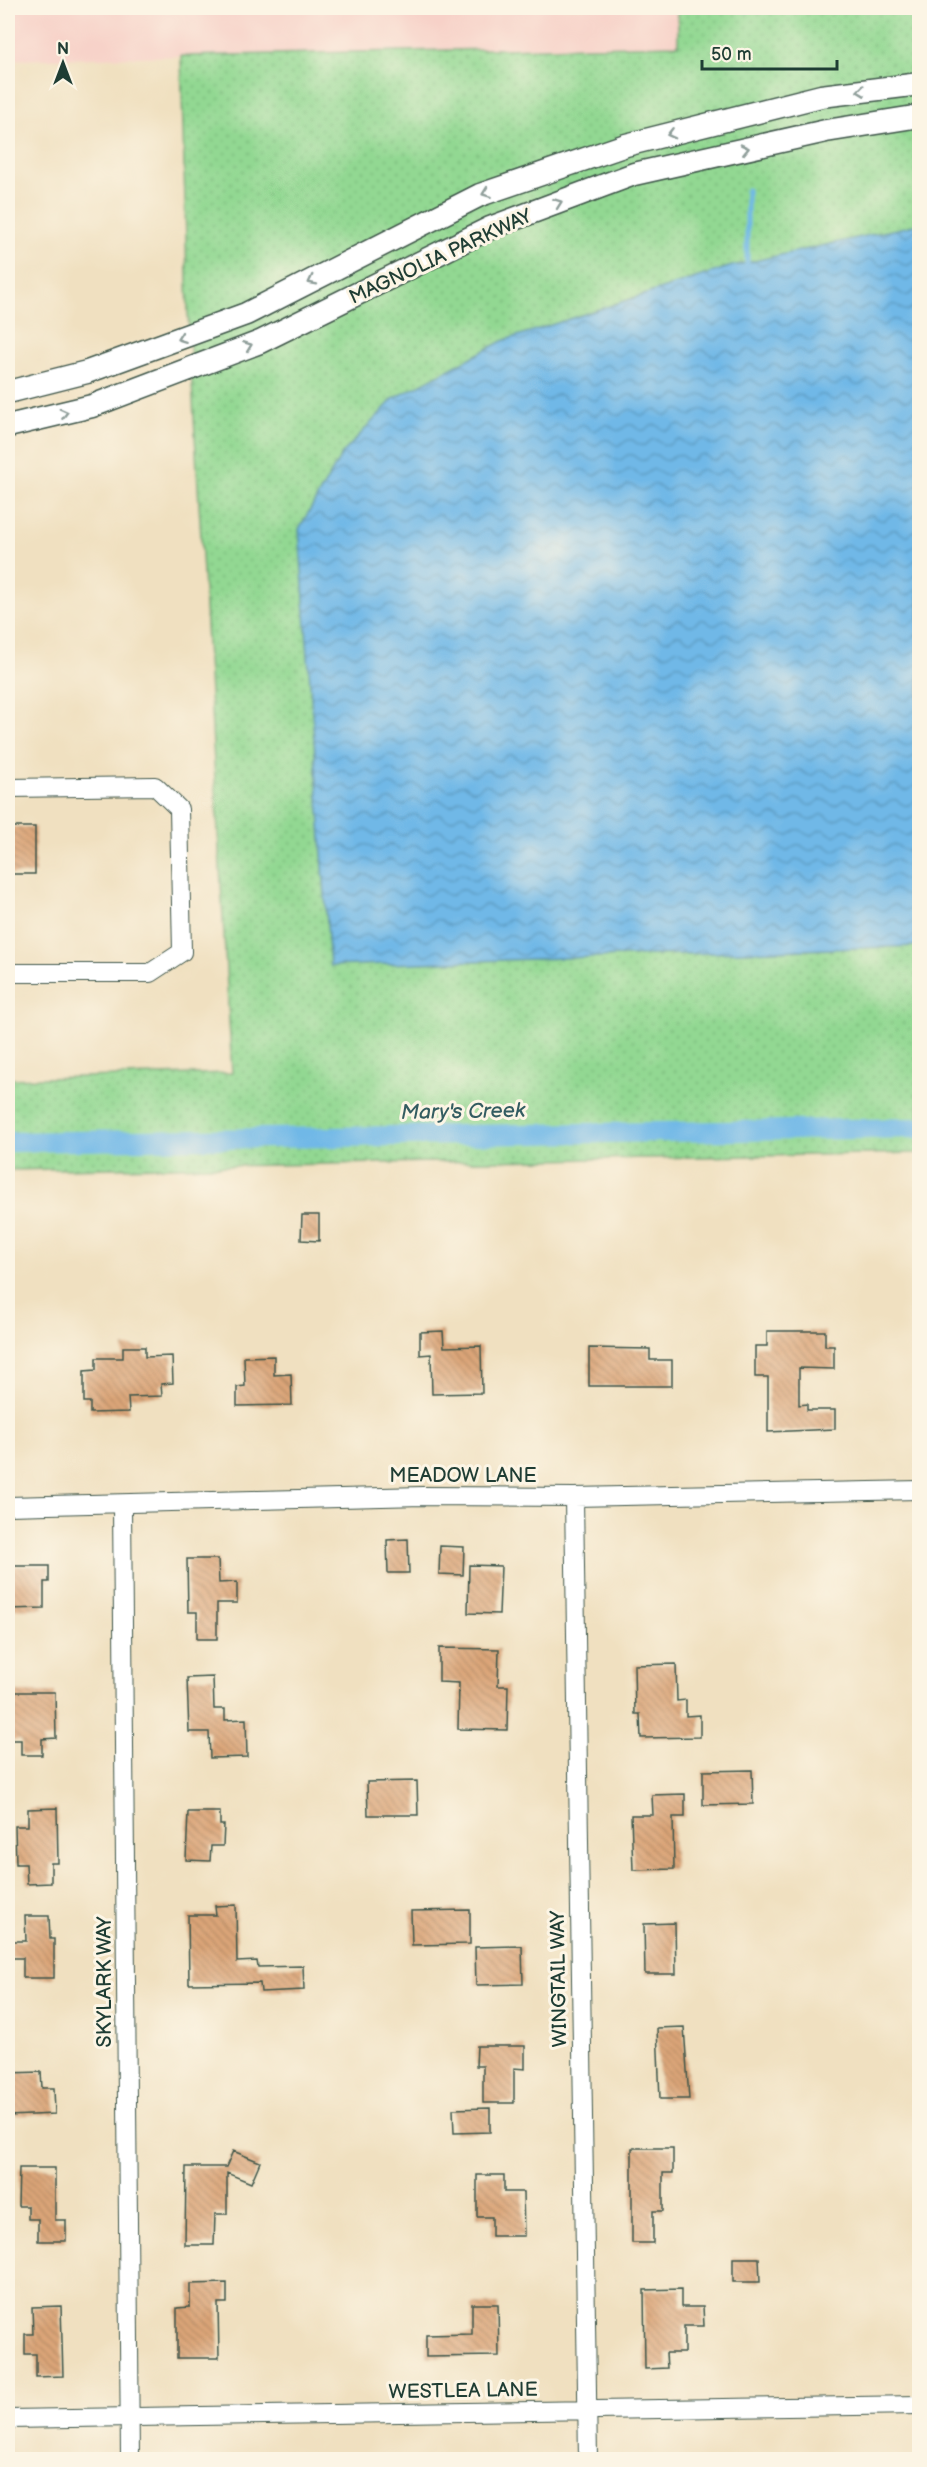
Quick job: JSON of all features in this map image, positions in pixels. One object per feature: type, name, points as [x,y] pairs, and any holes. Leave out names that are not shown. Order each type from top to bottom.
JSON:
[{"type":"street","name":"MAGNOLIA PARKWAY","points":[[8,392],[87,372],[246,314],[480,195],[579,161],[626,146],[821,96],[920,84]]},
{"type":"street","name":"MAGNOLIA PARKWAY","points":[[8,426],[92,406],[260,342],[490,228],[634,174],[826,131],[920,116]]},
{"type":"street","points":[[579,161],[590,191]]},
{"type":"street","points":[[8,788],[155,786],[179,809],[182,952],[150,973],[8,973]]},
{"type":"street","name":"MEADOW LANE","points":[[8,1506],[423,1496],[574,1497],[920,1490]]},
{"type":"street","name":"WINGTAIL WAY","points":[[574,1497],[588,2460]]},
{"type":"street","name":"SKYLARK WAY","points":[[122,1504],[130,2460]]},
{"type":"street","name":"WESTLEA LANE","points":[[8,2419],[920,2405]]},
{"type":"shaded area","points":[[8,8],[678,8],[678,45],[8,60]]},
{"type":"green space","points":[[678,8],[919,8],[919,1153],[8,1170],[8,1079],[232,1073],[188,314],[181,56],[678,45]]},
{"type":"water","points":[[919,224],[919,946],[330,966],[299,529],[342,454],[393,399],[502,341],[732,266]]},
{"type":"building","points":[[10,827],[35,827],[35,874],[8,874],[8,829]]},
{"type":"building","points":[[302,1215],[319,1215],[319,1241],[301,1240]]},
{"type":"building","points":[[443,1331],[444,1347],[481,1346],[482,1393],[432,1394],[431,1354],[420,1355],[420,1332]]},
{"type":"building","points":[[767,1331],[825,1331],[825,1346],[834,1346],[834,1369],[799,1368],[799,1405],[807,1404],[807,1410],[835,1410],[835,1429],[768,1432],[768,1377],[755,1377],[755,1346],[767,1346]]},
{"type":"building","points":[[123,1347],[145,1347],[145,1357],[172,1356],[173,1383],[161,1384],[162,1396],[128,1397],[129,1412],[90,1413],[90,1402],[84,1402],[84,1371],[96,1370],[96,1358],[123,1358]]},
{"type":"building","points":[[589,1348],[650,1349],[650,1360],[672,1360],[672,1386],[589,1386]]},
{"type":"building","points":[[274,1356],[274,1375],[291,1374],[292,1405],[237,1406],[237,1387],[245,1386],[244,1357]]},
{"type":"building","points":[[408,1539],[409,1573],[388,1573],[387,1540]]},
{"type":"building","points":[[440,1546],[464,1547],[463,1575],[439,1574]]},
{"type":"building","points":[[187,1559],[218,1559],[219,1583],[237,1582],[237,1603],[217,1603],[217,1639],[197,1639],[197,1612],[188,1612]]},
{"type":"building","points":[[469,1565],[501,1566],[499,1614],[468,1613]]},
{"type":"building","points":[[8,1566],[49,1566],[49,1582],[44,1582],[44,1608],[8,1609]]},
{"type":"building","points":[[439,1648],[499,1649],[498,1686],[508,1686],[507,1730],[458,1729],[459,1683],[439,1682]]},
{"type":"building","points":[[676,1664],[677,1701],[686,1700],[686,1716],[700,1715],[700,1737],[641,1738],[640,1714],[635,1714],[634,1665]]},
{"type":"building","points":[[213,1677],[214,1709],[225,1709],[225,1720],[246,1719],[247,1757],[210,1758],[209,1732],[189,1732],[187,1678]]},
{"type":"building","points":[[12,1692],[55,1692],[56,1738],[42,1739],[42,1755],[21,1755],[21,1740],[8,1740],[8,1713],[12,1713]]},
{"type":"building","points":[[752,1770],[753,1804],[703,1805],[703,1771]]},
{"type":"building","points":[[417,1781],[418,1815],[368,1815],[367,1782]]},
{"type":"building","points":[[685,1794],[685,1817],[673,1817],[674,1869],[633,1870],[631,1815],[653,1815],[652,1795]]},
{"type":"building","points":[[57,1808],[58,1863],[51,1863],[51,1883],[27,1884],[26,1864],[16,1864],[15,1826],[28,1826],[28,1809]]},
{"type":"building","points":[[188,1812],[220,1812],[220,1825],[224,1825],[223,1846],[211,1846],[210,1861],[186,1860]]},
{"type":"building","points":[[236,1905],[237,1962],[257,1961],[258,1967],[303,1966],[304,1990],[261,1992],[260,1983],[189,1984],[188,1915],[216,1915],[215,1906]]},
{"type":"building","points":[[470,1910],[470,1944],[412,1945],[411,1911]]},
{"type":"building","points":[[25,1916],[49,1916],[50,1939],[54,1939],[54,1978],[23,1978],[23,1958],[11,1958],[11,1941],[26,1941]]},
{"type":"building","points":[[675,1923],[676,1974],[645,1974],[644,1924]]},
{"type":"building","points":[[522,1946],[523,1984],[476,1985],[475,1947]]},
{"type":"building","points":[[684,2027],[689,2099],[660,2099],[657,2028]]},
{"type":"building","points":[[477,2046],[525,2046],[525,2069],[514,2068],[514,2103],[483,2103],[483,2066],[476,2066]]},
{"type":"building","points":[[41,2072],[42,2088],[54,2088],[55,2114],[8,2116],[8,2073]]},
{"type":"building","points":[[490,2108],[490,2132],[454,2133],[453,2109]]},
{"type":"building","points":[[632,2148],[673,2148],[673,2173],[663,2173],[663,2211],[653,2211],[653,2243],[632,2243]]},
{"type":"building","points":[[233,2151],[260,2162],[251,2183],[227,2173],[227,2214],[215,2214],[214,2245],[185,2245],[186,2167],[226,2167]]},
{"type":"building","points":[[19,2168],[55,2168],[55,2220],[66,2220],[66,2241],[38,2241],[38,2219],[28,2219],[28,2206],[18,2206]]},
{"type":"building","points":[[477,2175],[504,2175],[504,2192],[523,2192],[524,2236],[492,2236],[492,2217],[477,2217]]},
{"type":"building","points":[[733,2258],[759,2258],[760,2282],[733,2282]]},
{"type":"building","points":[[227,2283],[227,2303],[218,2303],[219,2358],[177,2358],[177,2308],[190,2307],[190,2284]]},
{"type":"building","points":[[681,2289],[681,2307],[703,2307],[704,2326],[684,2326],[684,2353],[666,2353],[667,2368],[645,2369],[644,2290]]},
{"type":"building","points":[[472,2304],[498,2304],[499,2356],[426,2357],[426,2335],[472,2334]]},
{"type":"building","points":[[61,2306],[63,2376],[36,2377],[36,2354],[25,2354],[25,2334],[33,2334],[32,2307]]},
{"type":"waterway","points":[[747,190],[747,263]]},
{"type":"waterway","name":"Mary's Creek","points":[[8,1142],[920,1128]]}]
